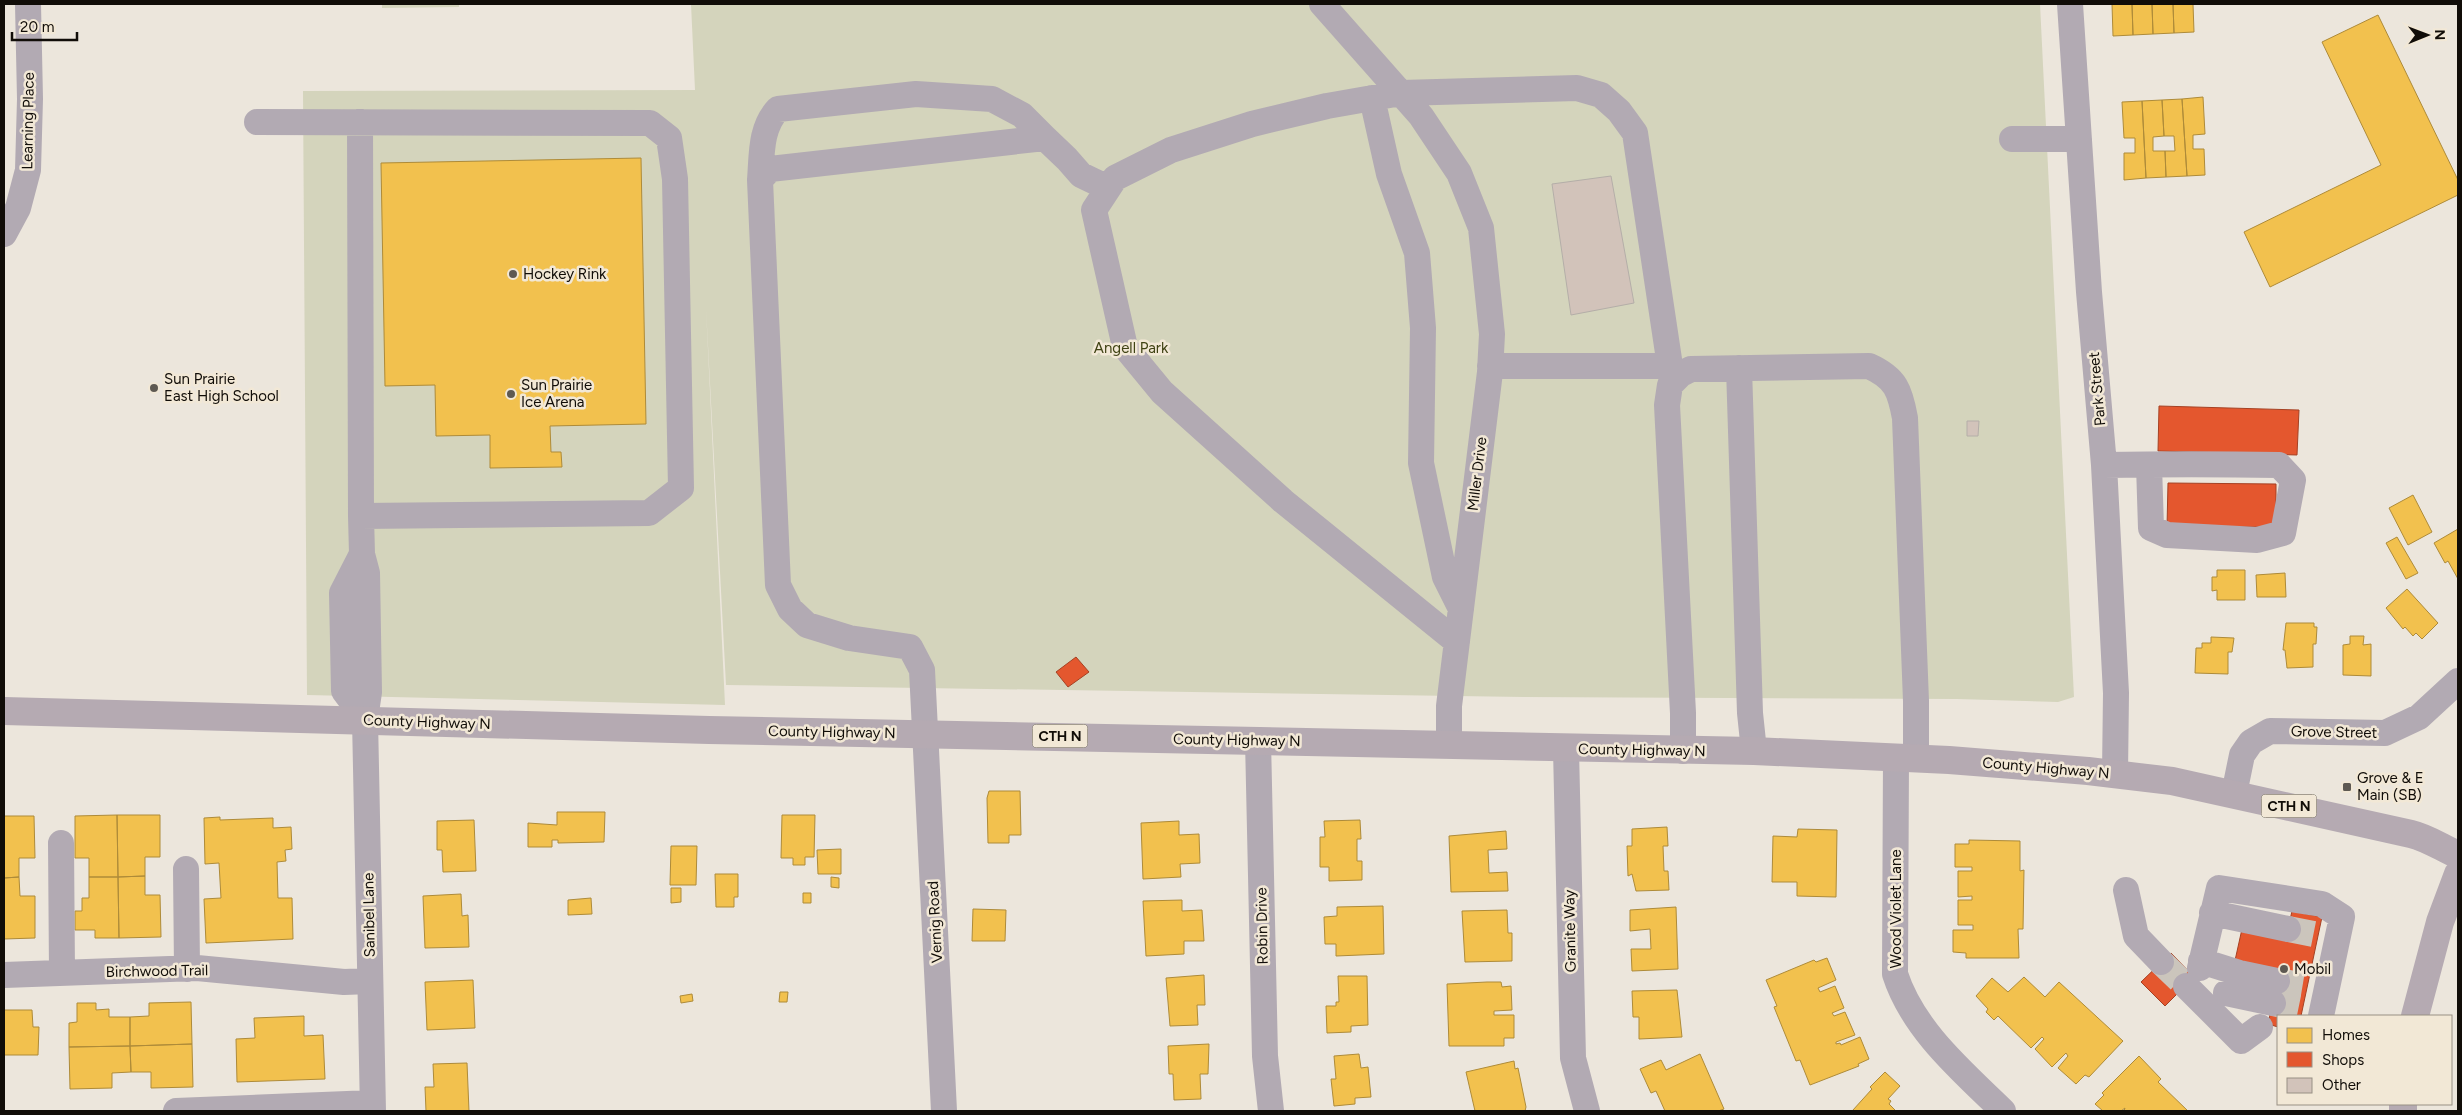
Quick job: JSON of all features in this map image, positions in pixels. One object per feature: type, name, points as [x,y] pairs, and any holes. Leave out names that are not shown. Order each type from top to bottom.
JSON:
[{"type":"main road","name":"County Highway N","points":[[4,711],[365,719],[709,730],[1258,740],[1566,749],[1754,751],[1906,758],[2115,774],[2172,781],[2412,834],[2427,838],[2441,848],[2458,855]]},
{"type":"main road","points":[[2414,1015],[2440,922],[2458,874]]},
{"type":"street","name":"Learning Place","points":[[4,234],[18,208],[28,170],[30,99],[28,4]]},
{"type":"street","name":"Miller Drive","points":[[1322,4],[1421,116],[1459,173],[1481,228],[1488,275],[1492,334],[1490,366],[1458,642],[1448,706],[1449,745]]},
{"type":"street","name":"Park Street","points":[[2070,4],[2089,292],[2104,466],[2116,693],[2115,774]]},
{"type":"street","points":[[1458,642],[1283,501],[1162,392],[1126,347],[1094,210],[1115,178],[1171,150],[1252,124],[1327,106],[1401,93],[1577,88],[1600,95],[1619,112],[1635,133],[1670,366],[1490,366]]},
{"type":"street","points":[[760,180],[763,138],[768,119],[778,109],[916,94],[992,99],[1022,115],[1081,175],[1108,188]]},
{"type":"street","points":[[1372,98],[1389,174],[1417,254],[1423,328],[1421,464],[1445,577],[1461,609]]},
{"type":"street","points":[[257,122],[650,123],[668,138],[675,179],[682,488],[649,513],[361,516]]},
{"type":"street","points":[[360,122],[362,554],[342,593],[344,691],[365,719]]},
{"type":"street","points":[[760,180],[770,169],[1045,138]]},
{"type":"street","points":[[2012,139],[2079,139]]},
{"type":"street","name":"Vernig Road","points":[[760,180],[778,585],[790,609],[807,625],[848,638],[910,646],[922,670],[944,1111]]},
{"type":"street","name":"Wood Violet Lane","points":[[1683,751],[1683,712],[1666,405],[1670,385],[1681,374],[1691,369],[1869,366],[1883,372],[1893,380],[1901,397],[1905,418],[1916,701],[1906,758],[1895,974],[1902,995],[1935,1042],[2003,1111]]},
{"type":"street","points":[[1739,368],[1750,713],[1754,751]]},
{"type":"street","points":[[2104,466],[2149,465],[2279,465],[2293,480],[2283,533],[2257,540],[2167,535],[2151,528],[2149,465]]},
{"type":"street","name":"Grove Street","points":[[2234,794],[2242,755],[2251,742],[2270,731],[2385,733],[2420,717],[2458,681]]},
{"type":"street","name":"Sanibel Lane","points":[[365,719],[372,1107]]},
{"type":"street","name":"Robin Drive","points":[[1258,740],[1265,1056],[1271,1111]]},
{"type":"street","name":"Granite Way","points":[[1566,749],[1573,1058],[1587,1111]]},
{"type":"street","points":[[61,843],[62,973]]},
{"type":"street","points":[[186,869],[187,969]]},
{"type":"street","points":[[2260,1027],[2241,1041],[2196,971],[2218,888],[2322,904],[2342,917],[2328,937],[2316,1003]]},
{"type":"street","points":[[2126,890],[2136,936],[2161,962]]},
{"type":"street","points":[[2212,913],[2288,929]]},
{"type":"street","name":"Birchwood Trail","points":[[4,975],[187,969],[344,982],[370,981]]},
{"type":"street","points":[[2196,971],[2239,973],[2275,992],[2226,993]]},
{"type":"street","points":[[176,1111],[372,1107]]},
{"type":"green space","points":[[382,4],[459,4],[459,7],[382,8]]},
{"type":"green space","name":"Angell Park","points":[[691,4],[2040,4],[2074,697],[2058,702],[1957,699],[1524,697],[726,685],[706,308],[725,705],[307,695],[303,91],[695,90]]},
{"type":"building: Homes","points":[[2112,4],[2132,4],[2133,35],[2113,36]]},
{"type":"building: Homes","points":[[2132,4],[2152,4],[2153,34],[2133,35]]},
{"type":"building: Homes","points":[[2152,4],[2173,4],[2174,33],[2153,34]]},
{"type":"building: Homes","points":[[2173,4],[2193,4],[2194,32],[2174,33]]},
{"type":"building: Homes","points":[[2378,15],[2458,180],[2458,195],[2270,287],[2244,232],[2381,165],[2322,42]]},
{"type":"building: Homes","points":[[2203,97],[2205,134],[2193,135],[2193,149],[2204,149],[2205,175],[2187,176],[2182,99]]},
{"type":"building: Homes","points":[[2182,99],[2187,176],[2166,177],[2165,151],[2175,151],[2174,136],[2164,136],[2162,100]]},
{"type":"building: Homes","points":[[2162,100],[2164,136],[2153,137],[2153,151],[2165,151],[2166,177],[2146,178],[2142,101]]},
{"type":"building: Homes","points":[[2142,101],[2146,178],[2124,180],[2124,153],[2135,153],[2135,138],[2124,138],[2122,102]]},
{"type":"building: Homes","name":"Hockey Rink","points":[[641,158],[646,424],[550,426],[551,452],[561,452],[562,467],[490,468],[490,435],[436,436],[435,385],[385,386],[381,163]]},
{"type":"building: Homes","points":[[2413,495],[2432,532],[2408,545],[2389,508]]},
{"type":"building: Homes","points":[[2458,529],[2458,579],[2448,561],[2445,563],[2434,543]]},
{"type":"building: Homes","points":[[2397,537],[2418,573],[2406,579],[2386,543]]},
{"type":"building: Homes","points":[[2217,570],[2245,570],[2245,600],[2217,600],[2217,590],[2212,591],[2212,577],[2217,577]]},
{"type":"building: Homes","points":[[2285,573],[2286,597],[2257,597],[2256,575]]},
{"type":"building: Homes","points":[[2407,589],[2438,623],[2422,639],[2416,633],[2413,636],[2405,627],[2403,629],[2386,608]]},
{"type":"building: Homes","points":[[2286,623],[2314,623],[2314,627],[2317,627],[2316,644],[2313,644],[2313,667],[2287,668],[2285,650],[2283,650]]},
{"type":"building: Homes","points":[[2350,636],[2364,636],[2363,645],[2371,644],[2371,676],[2343,675],[2343,645],[2350,644]]},
{"type":"building: Homes","points":[[2211,637],[2234,638],[2232,652],[2228,652],[2228,674],[2195,673],[2196,648],[2202,648],[2202,643],[2211,643]]},
{"type":"building: Homes","points":[[989,791],[1020,791],[1021,835],[1009,835],[1009,843],[988,843],[987,798]]},
{"type":"building: Homes","points":[[557,812],[605,812],[604,842],[558,843],[558,840],[552,840],[552,847],[528,847],[528,823],[557,825]]},
{"type":"building: Homes","points":[[117,815],[118,877],[89,877],[89,858],[75,858],[75,816]]},
{"type":"building: Homes","points":[[117,815],[160,815],[160,857],[145,857],[145,876],[118,877]]},
{"type":"building: Homes","points":[[782,815],[815,815],[814,857],[805,857],[805,865],[793,865],[793,858],[781,858]]},
{"type":"building: Homes","points":[[4,816],[34,816],[35,858],[19,858],[19,877],[4,878]]},
{"type":"building: Homes","points":[[220,817],[220,820],[273,818],[273,828],[291,827],[292,849],[285,850],[286,861],[277,862],[278,898],[292,898],[293,939],[206,943],[204,899],[221,898],[219,863],[205,864],[204,818]]},
{"type":"building: Homes","points":[[474,820],[476,871],[443,872],[442,850],[437,850],[437,821]]},
{"type":"building: Homes","points":[[1360,820],[1361,839],[1357,839],[1357,861],[1362,861],[1362,880],[1329,881],[1329,867],[1320,867],[1320,837],[1325,837],[1324,821]]},
{"type":"building: Homes","points":[[1179,821],[1179,835],[1199,834],[1200,863],[1180,864],[1181,877],[1143,879],[1141,823]]},
{"type":"building: Homes","points":[[1667,827],[1668,846],[1663,846],[1664,871],[1668,871],[1669,890],[1636,891],[1632,874],[1628,876],[1627,846],[1632,846],[1632,829]]},
{"type":"building: Homes","points":[[1798,829],[1837,830],[1836,897],[1797,896],[1797,882],[1772,882],[1773,836],[1797,837]]},
{"type":"building: Homes","points":[[1506,831],[1507,849],[1488,850],[1489,873],[1507,872],[1508,891],[1451,892],[1449,836]]},
{"type":"building: Homes","points":[[1969,840],[2020,841],[2020,871],[2024,870],[2023,929],[2018,929],[2019,958],[1966,958],[1966,953],[1953,952],[1953,930],[1973,930],[1973,925],[1958,925],[1958,900],[1972,900],[1972,896],[1958,897],[1958,871],[1972,871],[1972,867],[1955,867],[1955,844],[1969,844]]},
{"type":"building: Homes","points":[[671,846],[697,846],[696,885],[670,885]]},
{"type":"building: Homes","points":[[841,849],[841,874],[818,874],[817,850]]},
{"type":"building: Homes","points":[[715,874],[738,874],[738,897],[734,897],[734,907],[716,907]]},
{"type":"building: Homes","points":[[145,876],[145,895],[160,895],[161,937],[119,938],[118,877]]},
{"type":"building: Homes","points":[[19,877],[20,896],[35,896],[35,938],[4,939],[4,878]]},
{"type":"building: Homes","points":[[89,877],[118,877],[119,938],[95,938],[95,930],[75,930],[75,911],[82,911],[82,898],[89,898]]},
{"type":"building: Homes","points":[[831,877],[839,878],[839,888],[831,887]]},
{"type":"building: Homes","points":[[671,888],[681,888],[681,902],[671,903]]},
{"type":"building: Homes","points":[[803,893],[811,893],[811,903],[803,903]]},
{"type":"building: Homes","points":[[461,894],[462,916],[468,915],[469,947],[425,948],[423,896]]},
{"type":"building: Homes","points":[[591,898],[592,914],[568,915],[568,900]]},
{"type":"building: Homes","points":[[1182,900],[1182,911],[1202,910],[1204,941],[1184,941],[1184,954],[1146,956],[1143,901]]},
{"type":"building: Homes","points":[[1383,906],[1384,954],[1336,956],[1336,944],[1325,944],[1324,917],[1337,916],[1337,907]]},
{"type":"building: Homes","points":[[1676,907],[1678,969],[1632,971],[1631,949],[1651,949],[1650,929],[1630,931],[1630,910]]},
{"type":"building: Homes","points":[[973,909],[1006,910],[1005,941],[972,941]]},
{"type":"building: Homes","points":[[1507,910],[1508,933],[1512,933],[1512,961],[1465,962],[1462,911]]},
{"type":"building: Homes","points":[[1827,958],[1836,980],[1818,988],[1820,992],[1835,986],[1844,1008],[1832,1013],[1834,1016],[1845,1012],[1855,1035],[1836,1042],[1836,1044],[1840,1043],[1841,1045],[1860,1037],[1869,1059],[1858,1064],[1859,1066],[1810,1085],[1800,1060],[1796,1061],[1774,1007],[1777,1006],[1766,980],[1814,960],[1816,962]]},
{"type":"building: Homes","points":[[1204,975],[1205,1005],[1197,1005],[1198,1025],[1170,1026],[1166,978]]},
{"type":"building: Homes","points":[[1338,976],[1367,976],[1368,1025],[1351,1026],[1351,1032],[1327,1033],[1326,1006],[1336,1006],[1336,1002],[1339,1002]]},
{"type":"building: Homes","points":[[2024,977],[2045,997],[2059,982],[2123,1041],[2089,1077],[2085,1075],[2076,1084],[2058,1068],[2068,1056],[2066,1053],[2052,1067],[2035,1049],[2044,1039],[2042,1037],[2031,1048],[1998,1016],[1994,1020],[1986,1012],[1988,1009],[1976,996],[1992,978],[2008,992]]},
{"type":"building: Homes","points":[[473,980],[475,1028],[427,1030],[425,982]]},
{"type":"building: Homes","points":[[1501,982],[1502,987],[1511,986],[1512,1010],[1494,1011],[1494,1015],[1514,1015],[1514,1038],[1504,1038],[1504,1046],[1449,1046],[1447,984]]},
{"type":"building: Homes","points":[[1677,990],[1682,1037],[1639,1039],[1639,1017],[1633,1017],[1632,991]]},
{"type":"building: Homes","points":[[780,992],[788,992],[787,1002],[779,1002]]},
{"type":"building: Homes","points":[[692,994],[693,1001],[681,1003],[680,996]]},
{"type":"building: Homes","points":[[191,1002],[192,1044],[130,1046],[130,1017],[149,1016],[149,1003]]},
{"type":"building: Homes","points":[[77,1003],[96,1003],[96,1010],[109,1009],[109,1017],[130,1017],[130,1046],[69,1047],[69,1023],[77,1022]]},
{"type":"building: Homes","points":[[4,1010],[32,1010],[33,1027],[39,1027],[38,1055],[4,1055]]},
{"type":"building: Homes","points":[[304,1016],[304,1036],[323,1035],[325,1079],[237,1082],[236,1039],[255,1038],[254,1018]]},
{"type":"building: Homes","points":[[192,1044],[193,1087],[151,1088],[151,1072],[131,1072],[130,1046]]},
{"type":"building: Homes","points":[[1209,1044],[1208,1074],[1200,1074],[1201,1099],[1174,1100],[1173,1074],[1169,1074],[1168,1046]]},
{"type":"building: Homes","points":[[130,1046],[131,1072],[112,1073],[112,1088],[70,1089],[69,1047]]},
{"type":"building: Homes","points":[[1359,1054],[1361,1068],[1368,1067],[1371,1097],[1355,1098],[1355,1104],[1334,1106],[1331,1079],[1336,1079],[1334,1056]]},
{"type":"building: Homes","points":[[1700,1054],[1724,1109],[1718,1111],[1665,1111],[1656,1091],[1651,1093],[1640,1069],[1661,1060],[1666,1070]]},
{"type":"building: Homes","points":[[2139,1056],[2161,1079],[2158,1082],[2188,1111],[2124,1111],[2125,1108],[2121,1111],[2103,1111],[2095,1104],[2104,1095],[2102,1093]]},
{"type":"building: Homes","points":[[1514,1061],[1515,1069],[1518,1068],[1526,1107],[1525,1111],[1475,1111],[1466,1072]]},
{"type":"building: Homes","points":[[467,1063],[469,1111],[426,1111],[425,1087],[434,1087],[433,1064]]},
{"type":"building: Homes","points":[[1885,1072],[1900,1086],[1888,1099],[1891,1101],[1889,1104],[1896,1111],[1854,1111],[1872,1089],[1870,1087]]},
{"type":"building: Shops","points":[[2159,406],[2299,410],[2297,455],[2158,451]]},
{"type":"building: Shops","points":[[2168,483],[2276,484],[2276,527],[2167,527]]},
{"type":"building: Shops","points":[[1076,657],[1089,672],[1068,687],[1056,672]]},
{"type":"building: Shops","name":"Mobil","points":[[2292,911],[2322,917],[2301,1015],[2277,1015],[2277,1027],[2268,1024],[2279,974],[2234,965],[2242,929],[2288,929]]},
{"type":"building: Shops","points":[[2171,953],[2194,977],[2165,1006],[2141,982]]},
{"type":"building: Other","points":[[1611,176],[1634,303],[1571,315],[1552,184]]},
{"type":"building: Other","points":[[1967,421],[1979,421],[1978,436],[1967,436]]},
{"type":"tunnel","points":[[2288,929],[2318,935]]},
{"type":"tunnel","points":[[2161,962],[2186,986]]},
{"type":"tunnel","points":[[2277,981],[2307,986]]},
{"type":"tunnel","points":[[2273,1003],[2302,1009]]},
{"type":"place","name":"Hockey Rink","points":[[513,274]]},
{"type":"place","name":"Sun Prairie East High School","points":[[154,388]]},
{"type":"place","name":"Sun Prairie Ice Arena","points":[[511,394]]},
{"type":"place","name":"Grove & E Main (SB)","points":[[2347,787]]},
{"type":"place","name":"Mobil","points":[[2284,969]]}]
